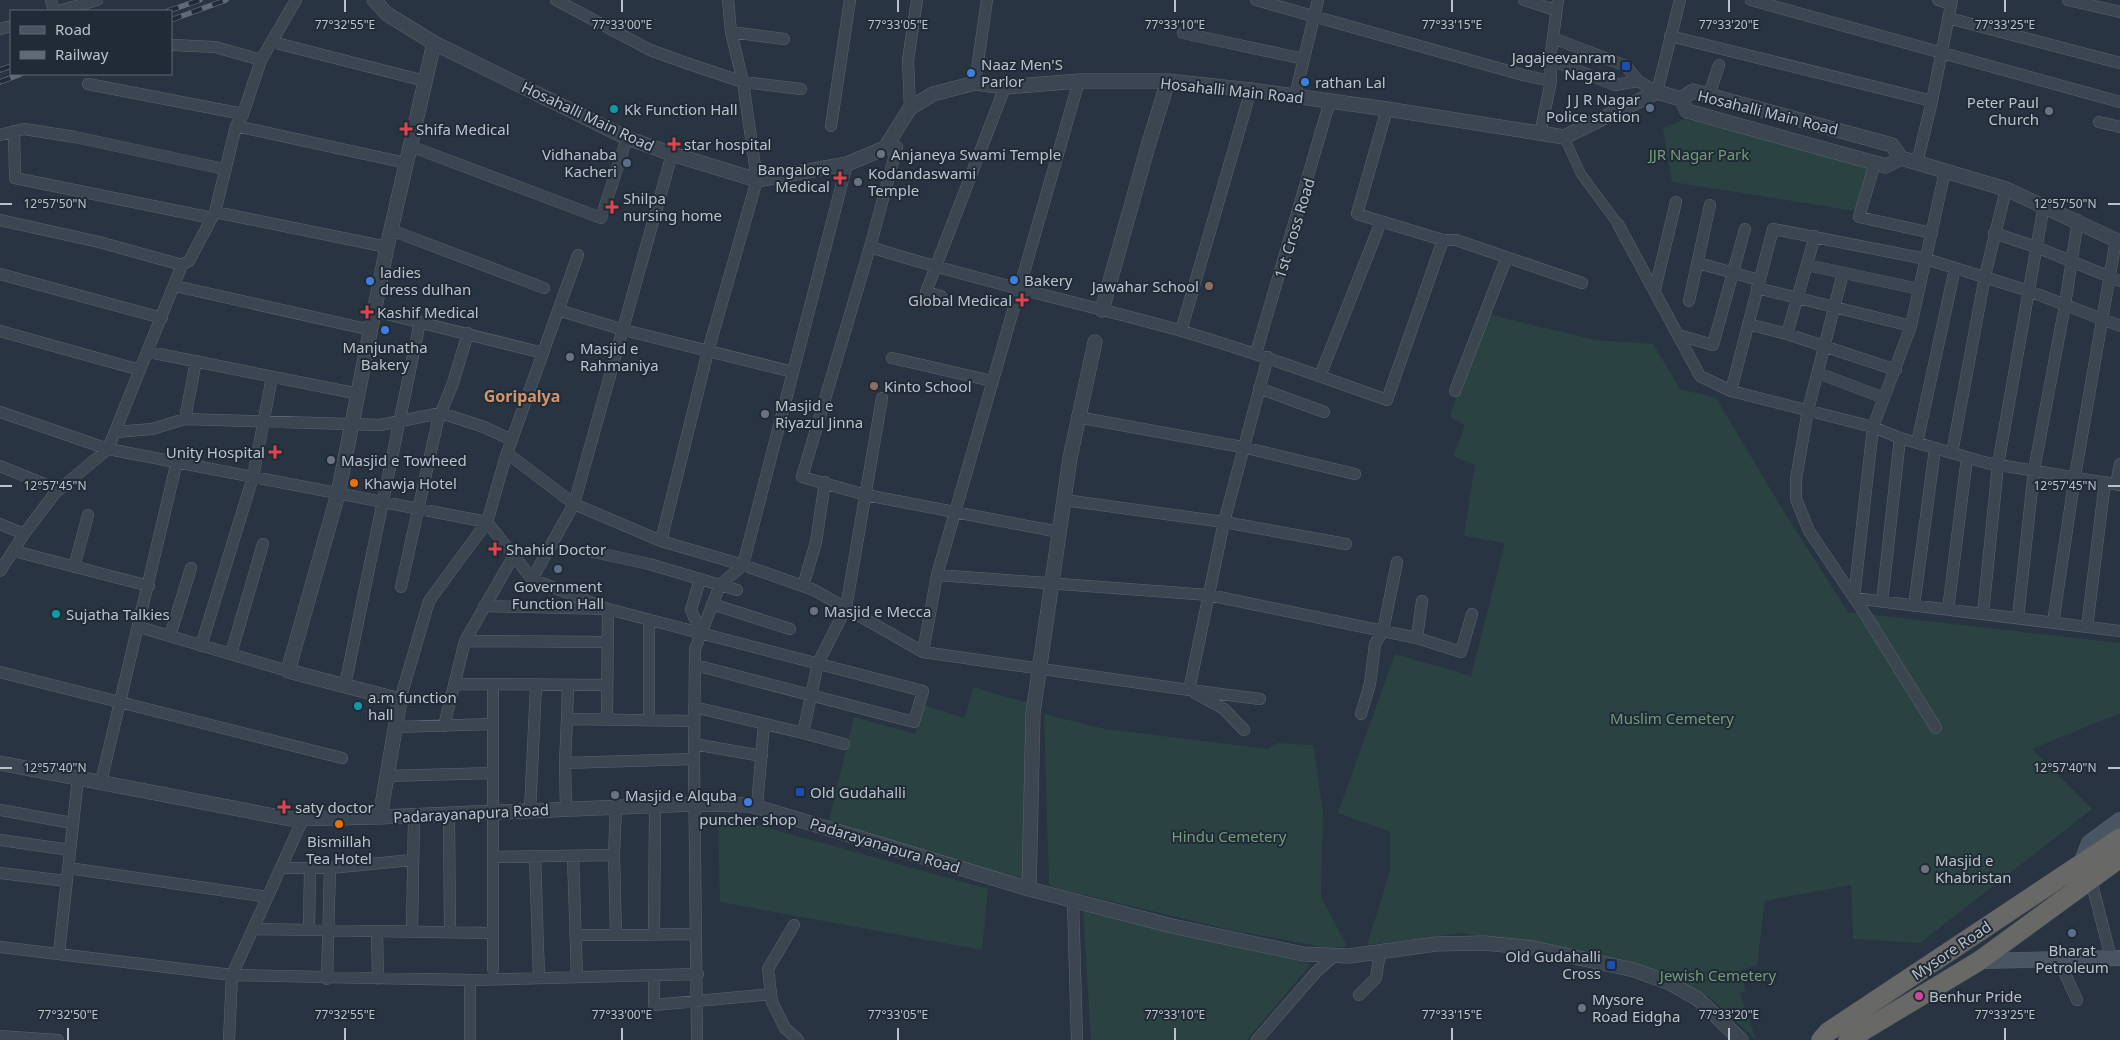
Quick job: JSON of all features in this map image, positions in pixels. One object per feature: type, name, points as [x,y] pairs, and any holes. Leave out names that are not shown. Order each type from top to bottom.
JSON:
[{"type":"highway","name":"Mysore Road","points":[[1821,1040],[1828,1032],[2082,861],[2120,838]]},
{"type":"highway","name":"Mysore Road","points":[[1848,1040],[1978,961],[2120,858]]},
{"type":"main road","points":[[2082,861],[2088,843],[2120,820]]},
{"type":"main road","points":[[2096,876],[2120,867]]},
{"type":"main road","points":[[1978,961],[2059,961],[2115,958]]},
{"type":"street","points":[[62,10],[96,0]]},
{"type":"street","points":[[0,571],[24,534],[59,490],[108,450],[149,352],[182,265],[189,261],[213,215],[236,126],[243,114],[261,60],[296,0]]},
{"type":"street","name":"Hosahalli Main Road","points":[[374,0],[387,14],[434,42],[627,138],[758,180],[847,164],[885,148],[910,108],[933,94],[975,83],[1005,87],[1080,80],[1168,81],[1295,96],[1564,137]]},
{"type":"street","points":[[556,0],[650,50],[743,82],[801,89]]},
{"type":"street","points":[[661,541],[708,351],[758,180],[743,82],[731,32],[728,0]]},
{"type":"street","points":[[831,126],[850,0]]},
{"type":"street","points":[[910,108],[908,60],[917,0]]},
{"type":"street","points":[[975,83],[987,0]]},
{"type":"street","points":[[1256,0],[1550,81]]},
{"type":"street","points":[[1295,96],[1318,0]]},
{"type":"street","points":[[1524,0],[1556,5],[1550,60],[1550,81],[1540,134]]},
{"type":"street","points":[[1680,0],[1656,92],[1564,137],[1581,174],[1618,224],[1655,289],[1700,376],[1731,391],[1873,427],[1900,438],[1967,458],[1998,465],[2114,483]]},
{"type":"street","points":[[1751,0],[2120,102]]},
{"type":"street","points":[[1917,163],[1952,2],[1938,0]]},
{"type":"street","points":[[2068,0],[2119,10]]},
{"type":"street","points":[[1948,18],[2120,63]]},
{"type":"street","points":[[731,32],[784,39]]},
{"type":"street","points":[[1183,33],[1304,59]]},
{"type":"street","points":[[1670,36],[1932,101]]},
{"type":"street","points":[[1553,38],[1626,66],[1638,81],[1656,92]]},
{"type":"street","points":[[272,42],[424,81]]},
{"type":"street","points":[[288,671],[338,494],[387,247],[434,42]]},
{"type":"street","points":[[173,44],[215,47],[261,60]]},
{"type":"street","points":[[1550,60],[1615,85],[1638,81]]},
{"type":"street","points":[[1709,95],[1718,65]]},
{"type":"street","points":[[923,652],[937,575],[1080,80]]},
{"type":"street","points":[[1102,310],[1168,81]]},
{"type":"street","points":[[88,84],[243,114]]},
{"type":"street","points":[[941,296],[926,292],[1005,87]]},
{"type":"street","points":[[1181,331],[1251,90]]},
{"type":"street","name":"Hosahalli Main Road","points":[[1656,92],[1681,99],[1693,91],[1892,144],[1901,158],[2006,189],[2078,220],[2118,241]]},
{"type":"street","points":[[1681,99],[1687,111],[1886,166],[1901,158]]},
{"type":"street","name":"1st Cross Road","points":[[1256,353],[1330,101]]},
{"type":"street","points":[[1386,109],[1357,214],[1443,240],[1456,240],[1582,284]]},
{"type":"street","points":[[2099,122],[2120,127]]},
{"type":"street","points":[[236,126],[406,163]]},
{"type":"street","points":[[0,134],[24,129],[75,137],[224,169]]},
{"type":"street","points":[[14,131],[15,178],[387,247]]},
{"type":"street","points":[[410,146],[601,218],[627,138]]},
{"type":"street","points":[[1881,142],[1859,218],[1932,233]]},
{"type":"street","points":[[885,148],[896,146],[870,247],[802,477],[866,495],[956,514],[1059,532]]},
{"type":"street","points":[[532,579],[574,504],[672,154]]},
{"type":"street","points":[[698,1040],[694,804],[695,649],[720,585],[743,565],[847,164]]},
{"type":"street","points":[[1854,598],[1873,427],[1911,326],[1945,170]]},
{"type":"street","points":[[1952,453],[1984,276],[2006,189]]},
{"type":"street","points":[[1655,289],[1676,202]]},
{"type":"street","points":[[1689,300],[1710,205]]},
{"type":"street","points":[[1983,614],[1998,465],[2044,205]]},
{"type":"street","points":[[0,220],[99,242],[182,265]]},
{"type":"street","points":[[2018,618],[2034,470],[2065,305],[2078,220]]},
{"type":"street","points":[[1320,376],[1381,222]]},
{"type":"street","points":[[1678,336],[1713,346],[1745,229]]},
{"type":"street","points":[[1731,391],[1772,229],[1926,259],[2029,291],[2120,326]]},
{"type":"street","points":[[391,230],[544,288]]},
{"type":"street","points":[[1994,233],[2036,247],[2115,279]]},
{"type":"street","points":[[1788,334],[1815,236]]},
{"type":"street","points":[[870,247],[936,267],[1181,331],[1256,353],[1387,400],[1443,240]]},
{"type":"street","points":[[2053,623],[2075,476],[2103,319],[2115,279],[2118,241]]},
{"type":"street","points":[[380,817],[400,700],[429,601],[487,522],[507,452],[578,255]]},
{"type":"street","points":[[1455,391],[1506,259]]},
{"type":"street","points":[[1698,263],[1733,272],[1758,284],[1798,298],[1911,326]]},
{"type":"street","points":[[1807,265],[1919,289]]},
{"type":"street","points":[[1917,443],[1955,268]]},
{"type":"street","points":[[1844,273],[1808,410],[1796,478],[1796,499],[1809,531],[1854,598],[1936,728]]},
{"type":"street","points":[[0,274],[162,318]]},
{"type":"street","points":[[175,286],[371,330]]},
{"type":"street","points":[[558,310],[624,330],[793,372]]},
{"type":"street","points":[[374,311],[544,353]]},
{"type":"street","points":[[345,685],[420,322]]},
{"type":"street","points":[[1748,324],[1788,334],[1896,370]]},
{"type":"street","points":[[0,330],[140,370]]},
{"type":"street","points":[[401,587],[441,413],[453,383],[468,334]]},
{"type":"street","points":[[1029,889],[1033,713],[1077,417],[1095,342]]},
{"type":"street","points":[[149,352],[359,394]]},
{"type":"street","points":[[1189,690],[1224,522],[1242,447],[1268,357]]},
{"type":"street","points":[[892,358],[992,381]]},
{"type":"street","points":[[185,419],[196,361]]},
{"type":"street","points":[[1818,373],[1884,398]]},
{"type":"street","points":[[201,646],[253,477],[272,377]]},
{"type":"street","points":[[1259,388],[1324,412]]},
{"type":"street","points":[[803,733],[818,663],[846,608],[882,398]]},
{"type":"street","points":[[0,412],[108,450],[487,522],[532,579],[608,609],[923,691],[914,722],[695,665]]},
{"type":"street","points":[[116,432],[152,429],[185,419],[353,424],[400,423],[441,413],[484,426],[512,440]]},
{"type":"street","points":[[1077,417],[1242,447],[1355,474]]},
{"type":"street","points":[[1882,602],[1900,438]]},
{"type":"street","points":[[1914,606],[1935,449]]},
{"type":"street","points":[[507,452],[574,504],[661,541],[743,565],[803,586],[923,652],[1040,670],[1260,699]]},
{"type":"street","points":[[1948,610],[1967,458]]},
{"type":"street","points":[[101,782],[177,462]]},
{"type":"street","points":[[2087,627],[2114,483],[2120,464]]},
{"type":"street","points":[[0,466],[59,490]]},
{"type":"street","points":[[803,586],[816,542],[825,482]]},
{"type":"street","points":[[1064,500],[1224,522],[1346,544]]},
{"type":"street","points":[[74,567],[88,515]]},
{"type":"street","points":[[0,524],[24,534]]},
{"type":"street","points":[[231,654],[262,544]]},
{"type":"street","points":[[14,551],[149,586]]},
{"type":"street","points":[[589,551],[649,564],[737,590]]},
{"type":"street","points":[[444,726],[465,641],[513,557]]},
{"type":"street","points":[[1361,714],[1370,684],[1375,644],[1383,631],[1397,562]]},
{"type":"street","points":[[170,636],[191,568]]},
{"type":"street","points":[[937,575],[1052,585],[1209,594],[1417,638],[1461,652],[1472,614]]},
{"type":"street","points":[[700,579],[691,610],[701,632]]},
{"type":"street","points":[[1854,598],[2120,631]]},
{"type":"street","points":[[1417,638],[1422,601]]},
{"type":"street","points":[[712,604],[790,629]]},
{"type":"street","points":[[484,606],[608,609]]},
{"type":"street","points":[[607,720],[608,609]]},
{"type":"street","points":[[649,620],[649,720]]},
{"type":"street","points":[[139,627],[288,671],[400,700]]},
{"type":"street","points":[[465,641],[608,642]]},
{"type":"street","points":[[0,672],[342,758]]},
{"type":"street","points":[[454,684],[607,685]]},
{"type":"street","points":[[493,969],[494,684]]},
{"type":"street","points":[[530,811],[536,685]]},
{"type":"street","points":[[566,809],[565,762],[568,685]]},
{"type":"street","points":[[1189,690],[1224,709],[1244,730]]},
{"type":"street","points":[[694,707],[844,744]]},
{"type":"street","points":[[567,719],[694,721]]},
{"type":"street","points":[[395,727],[493,724]]},
{"type":"street","points":[[757,806],[764,724]]},
{"type":"street","points":[[694,744],[762,756]]},
{"type":"street","points":[[565,762],[694,759]]},
{"type":"street","name":"Padarayanapura Road","points":[[0,763],[290,819],[743,803],[1073,901],[1223,937],[1304,954],[1333,957],[1436,944],[1509,945],[1634,970],[1664,981],[1698,999],[1741,1040]]},
{"type":"street","points":[[386,776],[493,773]]},
{"type":"street","points":[[59,952],[78,778]]},
{"type":"street","points":[[654,934],[655,805]]},
{"type":"street","points":[[616,807],[614,855],[616,935]]},
{"type":"street","points":[[0,810],[72,823]]},
{"type":"street","points":[[449,814],[450,932]]},
{"type":"street","points":[[412,931],[414,816]]},
{"type":"street","points":[[228,1040],[232,975],[303,819]]},
{"type":"street","points":[[0,840],[70,850]]},
{"type":"street","points":[[493,857],[614,855]]},
{"type":"street","points":[[536,856],[539,978]]},
{"type":"street","points":[[572,856],[576,977]]},
{"type":"street","points":[[281,868],[330,868],[412,860]]},
{"type":"street","points":[[68,868],[268,897]]},
{"type":"street","points":[[309,930],[310,868]]},
{"type":"street","points":[[327,979],[330,868]]},
{"type":"street","points":[[0,873],[66,881]]},
{"type":"street","points":[[2096,876],[2115,958]]},
{"type":"street","points":[[1073,901],[1077,1040]]},
{"type":"street","points":[[794,925],[768,969],[772,1002],[785,1028],[798,1040]]},
{"type":"street","points":[[253,928],[493,933]]},
{"type":"street","points":[[377,931],[378,979]]},
{"type":"street","points":[[575,935],[696,934]]},
{"type":"street","points":[[0,947],[59,952],[232,975],[327,979],[470,980],[698,974]]},
{"type":"street","points":[[1359,995],[1376,978],[1380,952]]},
{"type":"street","points":[[1257,1040],[1316,972],[1333,957]]},
{"type":"street","points":[[2059,961],[2077,1000]]},
{"type":"street","points":[[654,975],[654,1005],[771,994]]},
{"type":"street","points":[[470,980],[470,1040]]},
{"type":"street","points":[[0,1036],[58,1040]]},
{"type":"green space","name":"JJR Nagar Park","points":[[1685,119],[1869,166],[1855,211],[1672,182],[1663,128]]},
{"type":"green space","name":"Muslim Cemetery","points":[[1483,313],[1595,340],[1653,344],[1680,389],[1716,398],[1784,512],[1848,612],[2120,643],[2120,713],[2032,749],[2092,809],[1920,943],[1853,939],[1851,885],[1765,901],[1757,965],[1740,971],[1746,991],[1740,993],[1756,1040],[1707,995],[1659,972],[1617,959],[1461,933],[1367,945],[1390,871],[1390,832],[1338,813],[1395,654],[1471,676],[1505,543],[1464,536],[1475,465],[1453,456],[1465,425],[1450,417]]},
{"type":"green space","points":[[973,687],[1031,704],[1024,879],[828,824],[854,717],[915,734],[923,705],[965,718]]},
{"type":"green space","name":"Hindu Cemetery","points":[[1044,714],[1105,729],[1268,749],[1278,743],[1313,745],[1323,810],[1321,897],[1347,946],[1328,948],[1226,929],[1049,886]]},
{"type":"green space","points":[[718,814],[988,889],[982,950],[720,902]]},
{"type":"green space","points":[[1083,911],[1311,964],[1247,1040],[1091,1040]]},
{"type":"railway","points":[[171,10],[200,0]]},
{"type":"railway","points":[[172,20],[226,0]]},
{"type":"railway","points":[[0,70],[10,66]]},
{"type":"railway","points":[[0,82],[18,75]]},
{"type":"place","name":"Jagajeevanram Nagara","points":[[1626,66]]},
{"type":"place","name":"Naaz Men'S Parlor","points":[[971,73]]},
{"type":"place","name":"rathan Lal","points":[[1305,82]]},
{"type":"place","name":"J J R Nagar Police station","points":[[1650,108]]},
{"type":"place","name":"Kk Function Hall","points":[[614,109]]},
{"type":"place","name":"Peter Paul Church","points":[[2049,111]]},
{"type":"place","name":"Shifa Medical","points":[[406,129]]},
{"type":"place","name":"star hospital","points":[[674,144]]},
{"type":"place","name":"Anjaneya Swami Temple","points":[[881,154]]},
{"type":"place","name":"Vidhanaba Kacheri","points":[[627,163]]},
{"type":"place","name":"Bangalore Medical","points":[[840,178]]},
{"type":"place","name":"Kodandaswami Temple","points":[[858,182]]},
{"type":"place","name":"Shilpa nursing home","points":[[612,207]]},
{"type":"place","name":"Bakery","points":[[1014,280]]},
{"type":"place","name":"ladies dress dulhan","points":[[370,281]]},
{"type":"place","name":"Jawahar School","points":[[1209,286]]},
{"type":"place","name":"Global Medical","points":[[1022,300]]},
{"type":"place","name":"Kashif Medical","points":[[367,312]]},
{"type":"place","name":"Manjunatha Bakery","points":[[385,330]]},
{"type":"place","name":"Masjid e Rahmaniya","points":[[570,357]]},
{"type":"place","name":"Kinto School","points":[[874,386]]},
{"type":"place","name":"Masjid e Riyazul Jinna","points":[[765,414]]},
{"type":"place","name":"Unity Hospital","points":[[275,452]]},
{"type":"place","name":"Masjid e Towheed","points":[[331,460]]},
{"type":"place","name":"Khawja Hotel","points":[[354,483]]},
{"type":"place","name":"Shahid Doctor","points":[[495,549]]},
{"type":"place","name":"Government Function Hall","points":[[558,569]]},
{"type":"place","name":"Masjid e Mecca","points":[[814,611]]},
{"type":"place","name":"Sujatha Talkies","points":[[56,614]]},
{"type":"place","name":"a.m function hall","points":[[358,706]]},
{"type":"place","name":"Old Gudahalli","points":[[800,792]]},
{"type":"place","name":"Masjid e Alquba","points":[[615,795]]},
{"type":"place","name":"puncher shop","points":[[748,802]]},
{"type":"place","name":"saty doctor","points":[[284,807]]},
{"type":"place","name":"Bismillah Tea Hotel","points":[[339,824]]},
{"type":"place","name":"Masjid e Khabristan","points":[[1925,869]]},
{"type":"place","name":"Bharat Petroleum","points":[[2072,933]]},
{"type":"place","name":"Old Gudahalli Cross","points":[[1611,965]]},
{"type":"place","name":"Benhur Pride","points":[[1919,996]]},
{"type":"place","name":"Mysore Road Eidgha","points":[[1582,1008]]},
{"type":"district","name":"Goripalya","points":[[522,396]]},
{"type":"park label","name":"Jewish Cemetery","points":[[1718,975]]}]
